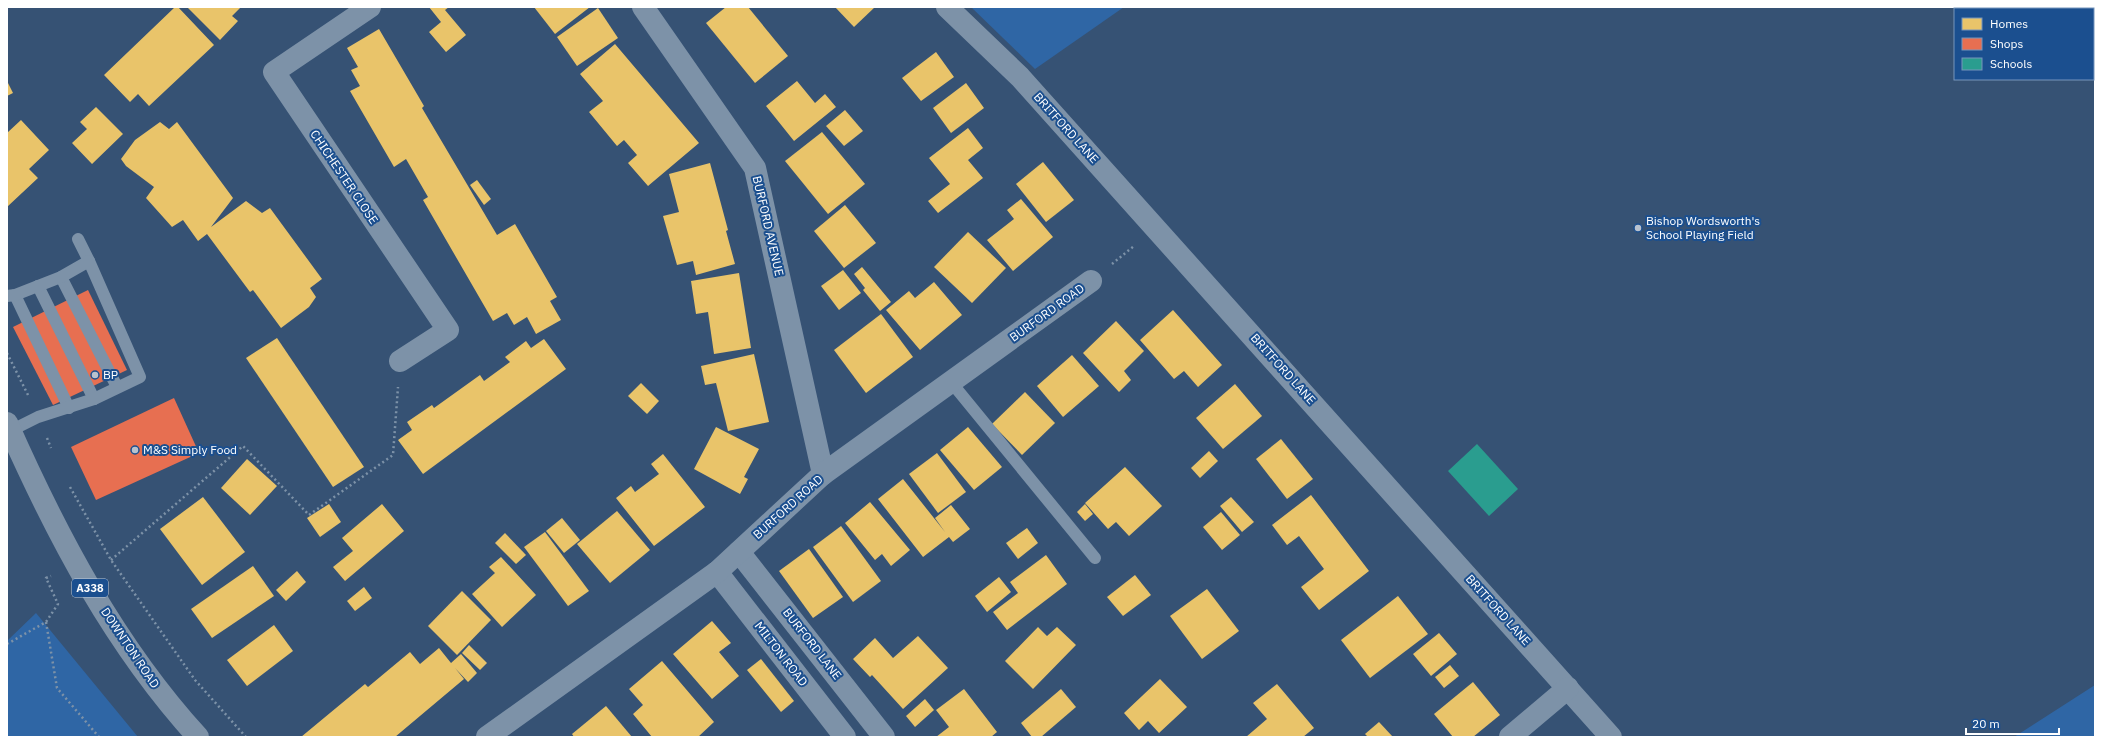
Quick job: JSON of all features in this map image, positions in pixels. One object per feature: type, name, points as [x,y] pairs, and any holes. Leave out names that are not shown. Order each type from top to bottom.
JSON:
[{"type":"highway","name":"DOWNTON ROAD","points":[[9,427],[64,543],[83,578],[151,681],[198,737]]},
{"type":"street","name":"CHICHESTER CLOSE","points":[[370,7],[274,72],[448,330],[400,361]]},
{"type":"street","name":"BURFORD AVENUE","points":[[643,7],[755,168],[823,474]]},
{"type":"street","name":"BRITFORD LANE","points":[[947,7],[1020,77],[1157,228],[1611,737]]},
{"type":"street","name":"BURFORD ROAD","points":[[487,737],[717,572],[823,474],[1091,281]]},
{"type":"street","name":"BURFORD LANE","points":[[739,552],[884,737]]},
{"type":"street","name":"MILTON ROAD","points":[[717,572],[845,737]]},
{"type":"street","points":[[1510,737],[1568,688]]},
{"type":"lane","points":[[9,427],[94,399],[140,377],[78,239]]},
{"type":"lane","points":[[70,408],[11,296],[61,276],[89,261]]},
{"type":"lane","points":[[61,276],[117,388]]},
{"type":"lane","points":[[38,286],[94,399]]},
{"type":"lane","points":[[951,382],[1095,558]]},
{"type":"path","points":[[1091,281],[1157,228]]},
{"type":"path","points":[[7,352],[38,417],[53,454]]},
{"type":"path","points":[[111,560],[243,446],[309,516],[393,455],[400,361]]},
{"type":"path","points":[[67,482],[111,560],[195,680],[246,737]]},
{"type":"path","points":[[7,644],[46,622],[58,604],[46,578]]},
{"type":"path","points":[[46,622],[57,688],[99,737]]},
{"type":"shaded area","points":[[971,7],[1124,7],[1035,69]]},
{"type":"shaded area","points":[[36,613],[138,737],[7,737],[7,641]]},
{"type":"shaded area","points":[[2095,685],[2095,737],[2014,737]]},
{"type":"building: Homes","points":[[175,7],[178,7],[214,45],[149,106],[138,94],[130,102],[104,75]]},
{"type":"building: Homes","points":[[187,7],[241,7],[232,16],[238,21],[220,40]]},
{"type":"building: Homes","points":[[429,7],[449,7],[445,10],[466,35],[446,52],[429,32],[441,22]]},
{"type":"building: Homes","points":[[534,7],[590,7],[555,34]]},
{"type":"building: Homes","points":[[726,7],[748,7],[788,56],[755,83],[706,23]]},
{"type":"building: Homes","points":[[835,7],[875,7],[854,27]]},
{"type":"building: Homes","points":[[598,8],[618,38],[577,66],[557,37]]},
{"type":"building: Homes","points":[[379,29],[424,106],[422,108],[497,235],[515,224],[557,297],[550,301],[561,320],[536,334],[527,317],[514,325],[507,313],[493,321],[423,200],[428,197],[406,159],[394,167],[350,91],[360,86],[351,70],[358,67],[347,48]]},
{"type":"building: Homes","points":[[615,44],[699,143],[648,186],[628,163],[637,155],[624,140],[617,146],[589,112],[603,101],[580,74]]},
{"type":"building: Homes","points":[[936,52],[954,77],[921,101],[902,78]]},
{"type":"building: Homes","points":[[7,81],[13,93],[7,96]]},
{"type":"building: Homes","points":[[797,81],[815,103],[825,94],[836,107],[794,141],[766,106]]},
{"type":"building: Homes","points":[[966,83],[984,108],[951,133],[933,108]]},
{"type":"building: Homes","points":[[96,107],[123,134],[92,164],[72,143],[87,129],[80,122]]},
{"type":"building: Homes","points":[[845,110],[863,131],[844,146],[826,126]]},
{"type":"building: Homes","points":[[21,120],[49,150],[29,169],[38,178],[7,207],[7,133]]},
{"type":"building: Homes","points":[[160,122],[169,129],[177,122],[233,198],[211,227],[246,201],[262,213],[270,208],[322,279],[310,288],[316,297],[309,307],[281,328],[253,290],[250,292],[207,234],[198,241],[183,220],[172,227],[146,198],[154,187],[126,166],[121,159],[135,140]]},
{"type":"building: Homes","points":[[968,128],[983,148],[968,160],[983,178],[938,213],[928,201],[950,184],[929,158]]},
{"type":"building: Homes","points":[[822,132],[865,184],[828,214],[785,161]]},
{"type":"building: Homes","points":[[1043,162],[1074,200],[1046,222],[1016,184]]},
{"type":"building: Homes","points":[[710,163],[728,230],[726,231],[735,264],[696,275],[693,261],[677,265],[663,216],[679,212],[669,174]]},
{"type":"building: Homes","points":[[477,180],[491,199],[484,205],[470,185]]},
{"type":"building: Homes","points":[[1021,199],[1053,237],[1013,271],[987,240],[1014,219],[1007,210]]},
{"type":"building: Homes","points":[[845,205],[876,243],[844,268],[814,231]]},
{"type":"building: Homes","points":[[968,232],[1006,268],[972,303],[934,267]]},
{"type":"building: Homes","points":[[862,267],[891,302],[880,311],[863,290],[865,288],[854,274]]},
{"type":"building: Homes","points":[[843,270],[861,293],[839,310],[821,286]]},
{"type":"building: Homes","points":[[739,273],[751,348],[714,354],[708,312],[696,314],[691,281]]},
{"type":"building: Homes","points":[[934,282],[962,315],[920,350],[886,310],[909,291],[915,298]]},
{"type":"building: Homes","points":[[1173,310],[1222,365],[1198,387],[1184,371],[1174,379],[1140,340]]},
{"type":"building: Homes","points":[[881,314],[913,357],[866,393],[834,350]]},
{"type":"building: Homes","points":[[1116,321],[1144,351],[1124,371],[1131,380],[1119,392],[1083,353]]},
{"type":"building: Homes","points":[[277,338],[364,467],[333,487],[246,358]]},
{"type":"building: Homes","points":[[544,339],[566,369],[423,474],[398,440],[412,430],[407,422],[432,405],[434,408],[480,375],[484,381],[510,362],[505,357],[526,341],[531,348]]},
{"type":"building: Homes","points":[[754,354],[769,422],[728,431],[716,383],[705,385],[701,366]]},
{"type":"building: Homes","points":[[1072,355],[1099,386],[1063,417],[1037,386]]},
{"type":"building: Homes","points":[[641,383],[659,401],[647,414],[628,396]]},
{"type":"building: Homes","points":[[1235,384],[1262,416],[1223,449],[1196,418]]},
{"type":"building: Homes","points":[[1025,392],[1055,423],[1022,455],[992,424]]},
{"type":"building: Homes","points":[[716,427],[759,449],[744,477],[748,479],[740,494],[694,469]]},
{"type":"building: Homes","points":[[968,427],[1002,467],[974,490],[940,450]]},
{"type":"building: Homes","points":[[1281,439],[1313,479],[1287,499],[1256,459]]},
{"type":"building: Homes","points":[[1209,451],[1218,461],[1200,478],[1191,468]]},
{"type":"building: Homes","points":[[937,453],[966,492],[938,513],[909,474]]},
{"type":"building: Homes","points":[[663,454],[705,507],[654,546],[616,498],[631,486],[635,492],[659,474],[651,464]]},
{"type":"building: Homes","points":[[247,459],[277,486],[250,515],[221,488]]},
{"type":"building: Homes","points":[[1125,467],[1162,506],[1129,536],[1116,522],[1108,529],[1085,503]]},
{"type":"building: Homes","points":[[903,479],[945,532],[935,518],[951,505],[970,529],[953,542],[949,537],[923,557],[878,499]]},
{"type":"building: Homes","points":[[1311,495],[1369,571],[1319,610],[1301,587],[1324,569],[1299,536],[1287,545],[1272,525]]},
{"type":"building: Homes","points":[[203,497],[245,552],[202,585],[160,529]]},
{"type":"building: Homes","points":[[1231,497],[1254,522],[1242,532],[1220,506]]},
{"type":"building: Homes","points":[[870,502],[910,550],[891,566],[882,554],[875,560],[845,523]]},
{"type":"building: Homes","points":[[329,504],[341,522],[320,537],[307,518]]},
{"type":"building: Homes","points":[[382,504],[404,531],[345,581],[333,567],[353,551],[342,538]]},
{"type":"building: Homes","points":[[1085,504],[1093,514],[1085,521],[1077,512]]},
{"type":"building: Homes","points":[[617,511],[650,550],[610,583],[577,544]]},
{"type":"building: Homes","points":[[1221,512],[1240,535],[1222,550],[1203,527]]},
{"type":"building: Homes","points":[[562,518],[580,540],[564,553],[546,531]]},
{"type":"building: Homes","points":[[841,526],[881,581],[853,602],[813,547]]},
{"type":"building: Homes","points":[[1027,528],[1038,543],[1018,559],[1006,543]]},
{"type":"building: Homes","points":[[545,532],[589,591],[568,606],[524,547]]},
{"type":"building: Homes","points":[[505,533],[526,555],[516,564],[495,543]]},
{"type":"building: Homes","points":[[809,549],[843,597],[813,618],[779,571]]},
{"type":"building: Homes","points":[[1046,555],[1067,584],[1007,630],[993,612],[1018,593],[1010,582]]},
{"type":"building: Homes","points":[[501,557],[536,595],[502,627],[472,594],[495,573],[489,567]]},
{"type":"building: Homes","points":[[253,566],[274,596],[212,638],[191,609]]},
{"type":"building: Homes","points":[[297,571],[306,582],[286,601],[276,590]]},
{"type":"building: Homes","points":[[1135,575],[1151,595],[1123,616],[1107,597]]},
{"type":"building: Homes","points":[[999,577],[1011,592],[987,612],[975,596]]},
{"type":"building: Homes","points":[[364,587],[372,598],[355,611],[347,601]]},
{"type":"building: Homes","points":[[1207,589],[1239,631],[1202,659],[1170,616]]},
{"type":"building: Homes","points":[[462,591],[491,620],[457,655],[428,626]]},
{"type":"building: Homes","points":[[1398,596],[1428,634],[1370,678],[1341,640]]},
{"type":"building: Homes","points":[[712,621],[731,643],[719,652],[739,676],[712,699],[673,654]]},
{"type":"building: Homes","points":[[274,625],[293,651],[247,686],[227,660]]},
{"type":"building: Homes","points":[[1038,627],[1047,636],[1057,627],[1076,645],[1033,689],[1005,661]]},
{"type":"building: Homes","points":[[1439,633],[1457,654],[1431,676],[1413,654]]},
{"type":"building: Homes","points":[[918,636],[948,668],[903,709],[872,675],[870,677],[853,659],[875,638],[893,658]]},
{"type":"building: Homes","points":[[469,645],[487,663],[480,670],[462,653]]},
{"type":"building: Homes","points":[[439,648],[451,663],[461,654],[477,673],[468,682],[455,668],[464,679],[395,737],[301,737],[365,684],[368,687],[410,652],[420,664]]},
{"type":"building: Homes","points":[[761,659],[794,701],[781,712],[747,670]]},
{"type":"building: Homes","points":[[662,661],[714,722],[698,737],[652,737],[633,714],[643,705],[629,689]]},
{"type":"building: Homes","points":[[1450,665],[1459,676],[1444,688],[1435,677]]},
{"type":"building: Homes","points":[[1160,679],[1187,707],[1159,733],[1148,721],[1139,730],[1124,713]]},
{"type":"building: Homes","points":[[1473,682],[1500,715],[1473,737],[1453,737],[1434,714]]},
{"type":"building: Homes","points":[[1277,684],[1314,728],[1303,737],[1246,737],[1267,719],[1253,703]]},
{"type":"building: Homes","points":[[964,689],[997,732],[991,737],[936,737],[949,727],[936,710]]},
{"type":"building: Homes","points":[[1061,689],[1076,707],[1041,737],[1032,737],[1021,723]]},
{"type":"building: Homes","points":[[925,699],[934,710],[915,727],[906,716]]},
{"type":"building: Homes","points":[[606,706],[632,737],[574,737],[572,734]]},
{"type":"building: Homes","points":[[1379,722],[1393,737],[1368,737],[1365,734]]},
{"type":"building: Shops","points":[[88,290],[127,370],[53,405],[13,327]]},
{"type":"building: Shops","name":"M&S Simply Food","points":[[174,398],[199,453],[96,500],[71,447]]},
{"type":"building: Schools","points":[[1477,444],[1518,489],[1489,516],[1448,471]]},
{"type":"place","name":"Bishop Wordsworth's School Playing Field","points":[[1638,228]]},
{"type":"place","name":"BP","points":[[95,375]]},
{"type":"place","name":"M&S Simply Food","points":[[135,450]]}]
